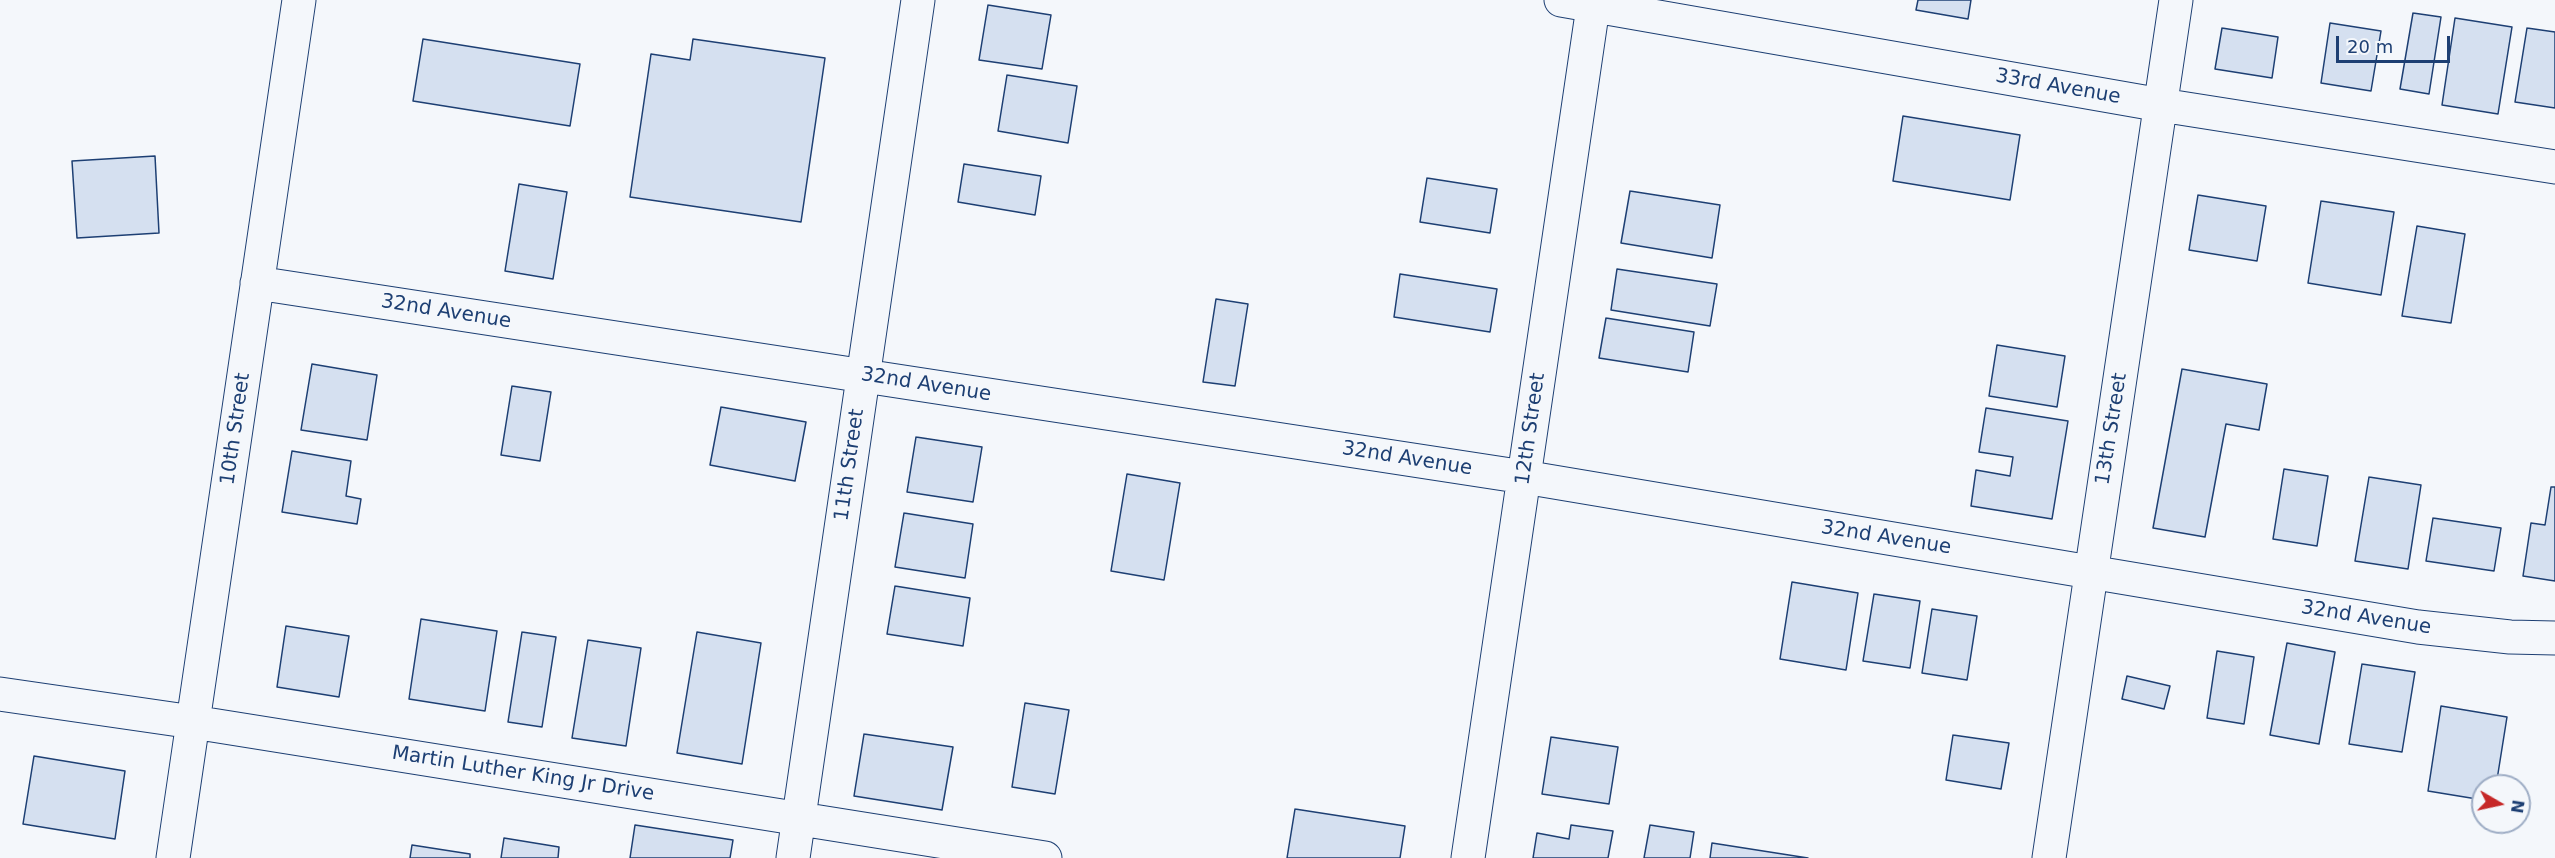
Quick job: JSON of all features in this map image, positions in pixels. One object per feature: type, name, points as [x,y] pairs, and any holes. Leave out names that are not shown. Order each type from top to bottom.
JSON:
[{"type":"street","name":"10th Street","points":[[173,858],[299,0]]},
{"type":"street","name":"11th Street","points":[[793,858],[918,0]]},
{"type":"street","name":"33rd Avenue","points":[[1562,0],[1594,2],[2161,105],[2555,167]]},
{"type":"street","name":"13th Street","points":[[2049,858],[2176,0]]},
{"type":"street","name":"12th Street","points":[[1468,858],[1594,2]]},
{"type":"street","name":"32nd Avenue","points":[[257,283],[1524,477],[2418,627],[2510,637],[2555,638]]},
{"type":"street","name":"Martin Luther King Jr Drive","points":[[0,694],[193,722],[1045,858]]},
{"type":"building","points":[[1918,0],[1971,0],[1968,19],[1916,10]]},
{"type":"building","points":[[988,5],[1051,15],[1042,69],[979,60]]},
{"type":"building","points":[[2413,13],[2441,17],[2429,94],[2400,89]]},
{"type":"building","points":[[2455,18],[2512,27],[2498,114],[2442,105]]},
{"type":"building","points":[[2330,23],[2381,31],[2371,91],[2321,83]]},
{"type":"building","points":[[2222,28],[2278,37],[2272,78],[2215,69]]},
{"type":"building","points":[[2527,28],[2555,32],[2555,108],[2515,102]]},
{"type":"building","points":[[423,39],[580,64],[570,126],[413,101]]},
{"type":"building","points":[[693,39],[825,58],[801,222],[630,197],[651,54],[690,60]]},
{"type":"building","points":[[1007,75],[1077,86],[1068,143],[998,131]]},
{"type":"building","points":[[1903,116],[2020,135],[2010,200],[1893,181]]},
{"type":"building","points":[[155,156],[159,233],[77,238],[72,161]]},
{"type":"building","points":[[964,164],[1041,176],[1035,215],[958,202]]},
{"type":"building","points":[[1427,178],[1497,189],[1490,233],[1420,222]]},
{"type":"building","points":[[519,184],[567,192],[553,279],[505,271]]},
{"type":"building","points":[[1630,191],[1720,205],[1712,258],[1621,243]]},
{"type":"building","points":[[2198,195],[2266,206],[2257,261],[2189,250]]},
{"type":"building","points":[[2321,201],[2394,212],[2381,295],[2308,283]]},
{"type":"building","points":[[2417,226],[2465,234],[2451,323],[2402,316]]},
{"type":"building","points":[[1617,269],[1717,284],[1710,326],[1611,310]]},
{"type":"building","points":[[1400,274],[1497,289],[1490,332],[1394,317]]},
{"type":"building","points":[[1216,299],[1248,304],[1235,386],[1203,382]]},
{"type":"building","points":[[1606,318],[1694,332],[1688,372],[1599,358]]},
{"type":"building","points":[[1997,345],[2065,356],[2057,407],[1989,396]]},
{"type":"building","points":[[312,364],[377,375],[367,440],[301,430]]},
{"type":"building","points":[[2182,369],[2267,384],[2259,430],[2226,424],[2205,537],[2153,528]]},
{"type":"building","points":[[512,386],[551,392],[540,461],[501,455]]},
{"type":"building","points":[[721,407],[806,422],[795,481],[710,465]]},
{"type":"building","points":[[1986,408],[2068,421],[2052,519],[1971,506],[1976,470],[2010,476],[2013,457],[1979,452]]},
{"type":"building","points":[[916,437],[982,447],[973,502],[907,492]]},
{"type":"building","points":[[292,451],[351,461],[346,496],[361,499],[357,524],[282,512]]},
{"type":"building","points":[[2284,469],[2328,476],[2317,546],[2273,539]]},
{"type":"building","points":[[1127,474],[1180,483],[1164,580],[1111,571]]},
{"type":"building","points":[[2369,477],[2421,485],[2408,569],[2355,561]]},
{"type":"building","points":[[2551,487],[2555,487],[2555,581],[2523,576],[2531,523],[2545,525]]},
{"type":"building","points":[[904,513],[973,524],[965,578],[895,567]]},
{"type":"building","points":[[2433,518],[2501,528],[2494,571],[2426,561]]},
{"type":"building","points":[[1792,582],[1858,593],[1846,670],[1780,659]]},
{"type":"building","points":[[895,586],[970,598],[963,646],[887,634]]},
{"type":"building","points":[[1874,594],[1920,601],[1910,668],[1863,661]]},
{"type":"building","points":[[1932,609],[1977,616],[1967,680],[1922,673]]},
{"type":"building","points":[[421,619],[497,631],[485,711],[409,699]]},
{"type":"building","points":[[286,626],[349,636],[339,697],[277,687]]},
{"type":"building","points":[[522,632],[556,637],[542,727],[508,722]]},
{"type":"building","points":[[697,632],[761,643],[742,764],[677,753]]},
{"type":"building","points":[[588,640],[641,648],[626,746],[572,738]]},
{"type":"building","points":[[2287,643],[2335,652],[2319,744],[2270,735]]},
{"type":"building","points":[[2217,651],[2254,657],[2244,724],[2207,718]]},
{"type":"building","points":[[2362,664],[2415,672],[2402,752],[2349,744]]},
{"type":"building","points":[[2127,676],[2170,686],[2164,709],[2122,699]]},
{"type":"building","points":[[1025,703],[1069,710],[1055,794],[1012,787]]},
{"type":"building","points":[[2441,706],[2507,717],[2498,774],[2471,774],[2471,798],[2428,791]]},
{"type":"building","points":[[864,734],[953,747],[942,810],[854,796]]},
{"type":"building","points":[[1953,735],[2009,743],[2001,789],[1946,780]]},
{"type":"building","points":[[1551,737],[1618,747],[1609,804],[1542,794]]},
{"type":"building","points":[[34,756],[125,771],[115,839],[23,824]]},
{"type":"building","points":[[1295,809],[1405,826],[1400,858],[1287,858]]},
{"type":"building","points":[[635,825],[733,840],[730,858],[630,858]]},
{"type":"building","points":[[1571,825],[1613,831],[1608,858],[1533,858],[1537,833],[1569,839]]},
{"type":"building","points":[[1650,825],[1694,832],[1690,858],[1644,858]]},
{"type":"building","points":[[504,838],[559,847],[558,858],[501,858]]},
{"type":"building","points":[[1712,843],[1808,858],[1710,858]]},
{"type":"building","points":[[412,845],[470,854],[470,858],[410,858]]}]
